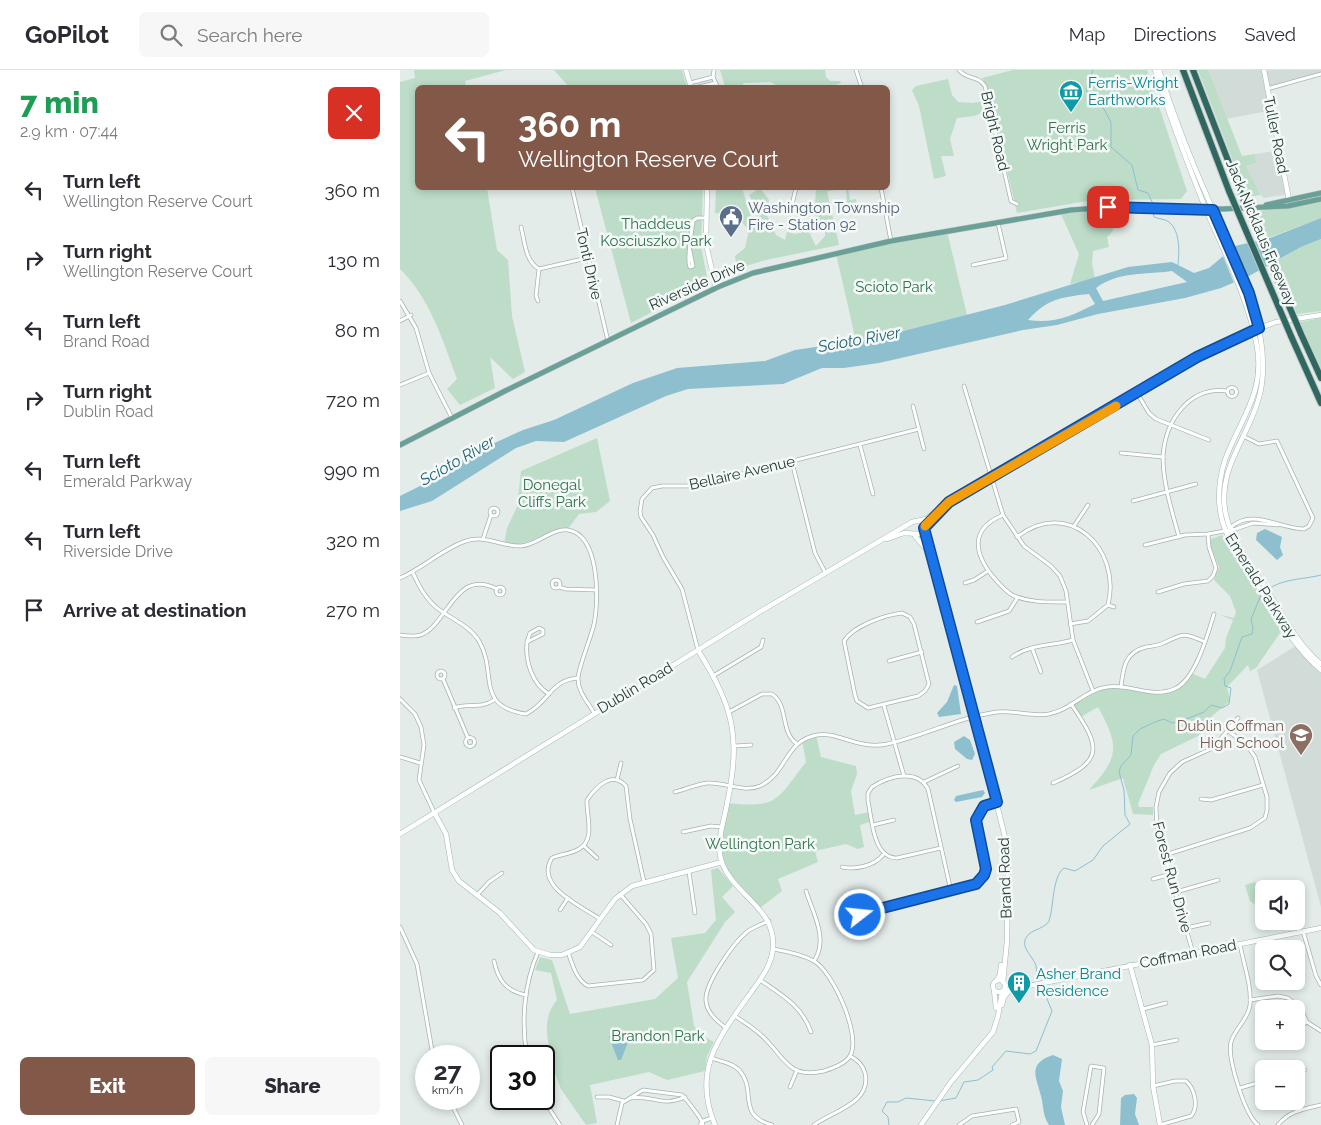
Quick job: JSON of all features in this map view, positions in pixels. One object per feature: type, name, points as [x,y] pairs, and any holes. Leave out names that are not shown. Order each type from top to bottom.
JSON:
[{"type":"highway","name":"Jack Nicklaus Freeway","points":[[1183,70],[1229,191],[1321,404]]},
{"type":"highway","name":"Jack Nicklaus Freeway","points":[[1193,70],[1239,189],[1321,378]]},
{"type":"main road","points":[[686,70],[691,85]]},
{"type":"main road","name":"Emerald Parkway","points":[[1154,70],[1206,210],[1250,313],[1259,367],[1256,392],[1250,410],[1228,454],[1220,484],[1219,503],[1232,545],[1260,584],[1299,648],[1321,670]]},
{"type":"main road","name":"Emerald Parkway","points":[[1159,70],[1188,150],[1256,312],[1259,328],[1263,377],[1258,402],[1229,464],[1225,484],[1225,510],[1228,529]]},
{"type":"main road","name":"Tuller Road","points":[[1264,70],[1289,200]]},
{"type":"main road","points":[[707,190],[706,244],[716,288]]},
{"type":"main road","name":"Riverside Drive","points":[[400,445],[608,340],[716,288],[753,273],[891,241],[1094,208],[1127,206],[1213,210],[1266,205],[1321,193]]},
{"type":"main road","name":"Riverside Drive","points":[[1266,205],[1288,206],[1321,199]]},
{"type":"main road","points":[[942,506],[923,530],[918,521],[926,519],[942,506],[1197,357],[1253,330],[1286,320],[1321,315]]},
{"type":"main road","name":"Dublin Road","points":[[400,834],[825,572],[918,521]]},
{"type":"main road","points":[[910,525],[913,534]]},
{"type":"main road","name":"Dublin Road","points":[[872,546],[902,534],[918,535],[923,530]]},
{"type":"main road","name":"Brand Road","points":[[923,530],[975,718],[1007,848],[1007,937],[1002,991]]},
{"type":"main road","name":"Brand Road","points":[[913,534],[924,544],[932,558]]},
{"type":"main road","name":"Emerald Parkway","points":[[1270,600],[1293,632],[1321,664]]},
{"type":"main road","points":[[698,650],[713,676],[729,712],[735,746],[731,785],[720,848],[722,862],[728,876],[757,905],[769,921],[773,949],[760,980],[726,1028],[710,1058],[707,1069],[708,1091],[712,1118],[715,1125]]},
{"type":"main road","points":[[434,812],[446,834],[455,876],[463,886],[500,913],[538,952],[555,956],[580,946],[620,894],[644,882],[722,862]]},
{"type":"main road","name":"Coffman Road","points":[[994,990],[1009,991],[1130,965],[1321,928]]},
{"type":"main road","name":"Brand Road","points":[[994,990],[993,984],[1000,975],[1007,937]]},
{"type":"main road","points":[[1130,965],[1152,1046],[1153,1086],[1160,1125]]},
{"type":"main road","name":"Coffman Road","points":[[996,981],[1028,986]]},
{"type":"main road","points":[[985,1042],[996,1010],[994,990]]},
{"type":"main road","points":[[998,1016],[1002,991]]},
{"type":"main road","points":[[921,1125],[934,1105],[993,1032],[1004,997],[1009,991]]},
{"type":"street","points":[[699,85],[715,83],[713,77],[714,70]]},
{"type":"street","points":[[856,70],[861,85]]},
{"type":"street","name":"Bright Road","points":[[959,70],[967,77],[980,79],[985,86],[1011,201],[1016,204]]},
{"type":"street","points":[[1267,89],[1321,74]]},
{"type":"street","points":[[693,85],[713,77]]},
{"type":"street","name":"Tonti Drive","points":[[572,190],[587,258],[608,340]]},
{"type":"street","points":[[791,209],[796,190]]},
{"type":"street","points":[[881,190],[891,241]]},
{"type":"street","points":[[690,252],[694,220],[705,218]]},
{"type":"street","points":[[973,265],[1006,258],[998,223]]},
{"type":"street","points":[[521,228],[529,259],[532,265],[539,269],[587,258]]},
{"type":"street","points":[[538,301],[536,296],[539,269]]},
{"type":"street","points":[[400,300],[410,315],[429,373],[452,418]]},
{"type":"street","points":[[400,321],[410,315]]},
{"type":"street","points":[[400,384],[429,373]]},
{"type":"street","points":[[964,386],[1003,514],[1017,537],[1060,576],[1066,591],[1073,640],[1093,691]]},
{"type":"street","points":[[1179,536],[1167,492],[1164,457],[1171,425],[1179,410],[1189,400],[1210,390],[1227,391]]},
{"type":"street","points":[[1137,393],[1151,415],[1210,440]]},
{"type":"street","points":[[913,406],[924,449]]},
{"type":"street","name":"Bellaire Avenue","points":[[698,650],[682,590],[663,557],[654,535],[641,517],[642,499],[648,491],[657,486],[694,486],[919,429]]},
{"type":"street","points":[[1145,546],[1179,536],[1208,534],[1236,529],[1253,523],[1304,529],[1312,522],[1313,514],[1277,441],[1259,444],[1243,436]]},
{"type":"street","points":[[860,445],[873,494]]},
{"type":"street","points":[[1121,453],[1164,457]]},
{"type":"street","points":[[792,462],[815,553],[825,572]]},
{"type":"street","points":[[1133,501],[1196,484]]},
{"type":"street","points":[[1074,526],[1088,505]]},
{"type":"street","points":[[1003,514],[983,528],[977,543],[980,559],[988,571],[1003,588],[1028,601],[1067,602]]},
{"type":"street","points":[[483,539],[491,515]]},
{"type":"street","points":[[1017,537],[1034,526],[1048,522],[1074,526],[1093,539],[1100,548],[1110,580],[1108,605],[1088,621],[1070,624]]},
{"type":"street","points":[[400,578],[413,573],[459,543],[483,539],[522,546],[565,530],[578,535],[589,548],[594,564],[596,590],[594,622],[578,678],[582,694],[594,713]]},
{"type":"street","points":[[1158,592],[1208,581],[1214,576],[1216,568],[1209,546],[1208,534]]},
{"type":"street","points":[[965,583],[974,580],[988,571]]},
{"type":"street","points":[[413,573],[427,598],[464,625],[479,642],[494,700],[509,710],[526,714],[534,710],[557,684],[565,680],[578,678]]},
{"type":"street","points":[[400,635],[422,635],[435,625],[455,596],[464,590],[485,584],[497,589]]},
{"type":"street","points":[[559,587],[596,590]]},
{"type":"street","points":[[977,622],[1009,612],[1018,597]]},
{"type":"street","points":[[1108,605],[1114,607]]},
{"type":"street","points":[[902,613],[910,617],[914,624],[929,684],[925,692],[884,706],[868,708],[857,701],[844,649],[848,635],[893,614],[902,613]]},
{"type":"street","points":[[675,792],[708,783],[754,788],[762,785],[778,770],[796,744],[807,737],[820,734],[870,746],[894,742],[995,712],[1016,711],[1048,714],[1061,711],[1093,691],[1107,686],[1152,693],[1174,689],[1182,685],[1191,673],[1205,642],[1214,614]]},
{"type":"street","points":[[527,642],[543,634],[542,629],[538,628],[530,633],[527,642],[529,666],[536,683],[549,694]]},
{"type":"street","points":[[1121,687],[1127,658],[1135,650],[1163,644],[1179,635],[1187,635],[1205,642]]},
{"type":"street","points":[[713,676],[761,647],[763,640]]},
{"type":"street","points":[[1012,657],[1032,648],[1073,640]]},
{"type":"street","points":[[1032,648],[1041,672]]},
{"type":"street","points":[[889,661],[922,652]]},
{"type":"street","points":[[443,679],[468,738]]},
{"type":"street","points":[[729,712],[762,694],[772,694],[780,702],[788,732],[796,744]]},
{"type":"street","points":[[400,699],[415,714],[421,727],[424,745],[419,780],[434,812]]},
{"type":"street","points":[[454,708],[466,705],[485,706],[494,700]]},
{"type":"street","points":[[1052,783],[1076,774],[1087,764],[1093,753],[1092,737],[1071,704]]},
{"type":"street","points":[[884,706],[904,776]]},
{"type":"street","name":"Forest Run Drive","points":[[1193,953],[1155,815],[1156,806],[1163,784],[1170,773],[1182,762],[1213,748],[1238,718]]},
{"type":"street","points":[[1165,854],[1250,828],[1261,822],[1268,810],[1255,756],[1246,744],[1228,731]]},
{"type":"street","points":[[735,746],[751,745]]},
{"type":"street","points":[[400,757],[420,763]]},
{"type":"street","points":[[617,780],[621,763]]},
{"type":"street","points":[[924,782],[958,766]]},
{"type":"street","points":[[941,848],[897,858],[890,858],[883,854],[879,847],[868,801],[868,794],[872,787],[904,776],[917,777],[924,782],[941,848],[951,891]]},
{"type":"street","points":[[600,919],[552,885],[548,873],[548,864],[552,858],[578,850],[584,846],[589,838],[587,800],[605,781],[617,780],[624,783],[628,791],[630,819],[644,882]]},
{"type":"street","points":[[1202,799],[1210,800],[1263,785]]},
{"type":"street","points":[[867,912],[976,884],[984,875],[986,865],[976,820],[984,806],[997,802]]},
{"type":"street","points":[[873,825],[894,820]]},
{"type":"street","points":[[683,832],[711,826],[723,827]]},
{"type":"street","points":[[584,846],[597,858]]},
{"type":"street","points":[[842,867],[849,869],[868,865],[883,854]]},
{"type":"street","points":[[689,872],[695,913]]},
{"type":"street","points":[[476,896],[488,882],[502,873]]},
{"type":"street","points":[[1153,879],[1171,874]]},
{"type":"street","points":[[1176,892],[1218,880]]},
{"type":"street","points":[[806,891],[820,935],[821,946],[814,961]]},
{"type":"street","points":[[568,952],[576,975],[581,982],[588,986],[640,981],[648,977],[655,965],[651,934],[646,924],[620,894]]},
{"type":"street","points":[[560,910],[568,898]]},
{"type":"street","points":[[726,1028],[710,1014],[706,1000],[708,987],[737,941],[749,930],[769,921]]},
{"type":"street","points":[[1186,928],[1209,924]]},
{"type":"street","points":[[400,927],[417,964],[431,1045]]},
{"type":"street","points":[[1303,931],[1316,976],[1321,985]]},
{"type":"street","points":[[592,932],[611,945]]},
{"type":"street","points":[[1240,944],[1250,1000],[1248,1013],[1233,1037],[1230,1047],[1244,1103],[1255,1124]]},
{"type":"street","points":[[735,1016],[757,1031],[778,1056],[797,1070],[811,1073],[823,1071],[844,1063],[850,1056],[854,1044],[852,1035],[840,995],[830,976],[814,961],[773,949]]},
{"type":"street","points":[[526,1045],[524,1028],[526,995],[538,952]]},
{"type":"street","points":[[494,961],[504,985],[509,990],[526,995]]},
{"type":"street","points":[[760,980],[795,1004],[807,1020],[811,1032]]},
{"type":"street","points":[[1250,1000],[1278,996],[1288,998],[1300,1008],[1306,1022],[1321,1031]]},
{"type":"street","points":[[1143,1009],[1166,1003]]},
{"type":"street","points":[[1152,1046],[1177,1040]]},
{"type":"street","points":[[814,1125],[861,1097],[866,1087],[866,1076],[861,1063],[850,1056]]},
{"type":"street","points":[[710,1058],[729,1063],[740,1071],[746,1083],[753,1114],[762,1122],[772,1125]]},
{"type":"street","points":[[1088,1125],[1083,1112],[1091,1066],[1104,1068],[1099,1114],[1092,1125]]},
{"type":"street","points":[[790,1087],[797,1070]]},
{"type":"street","points":[[1153,1086],[1175,1081],[1186,1081],[1192,1088],[1196,1104],[1191,1116],[1160,1125]]},
{"type":"street","points":[[1240,1088],[1255,1084]]},
{"type":"street","points":[[617,1125],[624,1101],[643,1090],[676,1093],[685,1097],[702,1124],[712,1118]]},
{"type":"street","points":[[597,1097],[609,1096],[624,1101]]},
{"type":"street","points":[[628,1098],[646,1097],[666,1103],[685,1097]]},
{"type":"street","points":[[1278,1125],[1286,1115],[1296,1110],[1321,1105]]},
{"type":"street","points":[[959,1125],[972,1116],[1016,1109],[1019,1122],[1012,1125]]},
{"type":"street","points":[[454,1110],[462,1125]]},
{"type":"street","points":[[550,1110],[560,1125]]},
{"type":"shaded area","points":[[1208,70],[1321,70],[1321,75],[1270,91],[1273,110],[1226,119]]},
{"type":"shaded area","points":[[1281,150],[1290,194],[1263,198],[1246,166],[1256,163],[1255,154]]},
{"type":"shaded area","name":"Dublin Coffman High School","points":[[1297,645],[1321,670],[1321,907],[1257,670]]},
{"type":"green space","points":[[414,70],[506,70],[465,81],[466,85],[415,85],[415,190],[487,190],[497,250],[508,260],[512,316],[525,372],[513,379],[490,357],[495,388],[460,405],[447,389],[457,379],[428,307],[420,293],[400,269],[400,82],[415,78]]},
{"type":"green space","points":[[554,70],[682,70],[686,85],[567,85]]},
{"type":"green space","points":[[720,70],[825,70],[826,77],[830,81],[840,81],[841,83],[835,85],[776,85],[770,82],[724,85]]},
{"type":"green space","name":"Ferris Wright Park","points":[[1013,70],[1147,70],[1187,191],[1181,199],[1093,200],[1017,213],[988,89],[982,78]]},
{"type":"green space","points":[[1198,70],[1208,70],[1242,156],[1255,154],[1256,163],[1246,166],[1261,195],[1247,197]]},
{"type":"green space","points":[[948,79],[952,95],[958,102],[986,101],[988,111],[974,116],[957,118],[950,139],[954,156],[941,156],[946,176],[934,179],[919,106],[912,90],[916,86]]},
{"type":"green space","name":"Thaddeus Kosciuszko Park","points":[[596,190],[703,190],[701,246],[708,283],[631,323]]},
{"type":"green space","points":[[716,190],[743,190],[752,219],[756,217],[757,209],[749,195],[757,190],[762,190],[769,200],[766,213],[776,235],[785,240],[787,232],[796,234],[808,230],[816,246],[825,236],[825,232],[811,208],[815,204],[816,190],[836,190],[827,191],[839,245],[766,260],[743,267],[736,263],[735,256],[745,248],[749,230],[736,216],[715,213]]},
{"type":"green space","points":[[846,190],[848,190],[850,200],[856,199],[857,205],[850,210],[847,204]]},
{"type":"green space","points":[[1321,201],[1321,218],[1265,239],[1254,215],[1258,211],[1269,211],[1256,210],[1295,207]]},
{"type":"green space","points":[[1115,207],[1116,219],[1113,231],[1107,237],[1109,247],[1093,251],[1092,264],[1095,278],[1070,284],[1079,254],[1060,212]]},
{"type":"green space","name":"Scioto Park","points":[[947,231],[967,315],[876,338],[856,341],[836,254]]},
{"type":"green space","points":[[1321,239],[1321,311],[1297,314],[1275,262],[1301,247]]},
{"type":"green space","points":[[1321,318],[1321,368],[1300,322]]},
{"type":"green space","name":"Donegal Cliffs Park","points":[[597,438],[610,501],[596,512],[579,514],[567,530],[523,546],[504,544],[507,528],[517,507],[521,471]]},
{"type":"green space","points":[[1222,535],[1282,630],[1256,668],[1250,671],[1248,665],[1227,687],[1230,701],[1212,716],[1206,730],[1198,736],[1161,754],[1154,765],[1138,804],[1139,807],[1153,807],[1153,815],[1133,814],[1123,778],[1089,790],[1099,779],[1111,760],[1113,742],[1098,707],[1081,717],[1071,704],[1093,691],[1107,687],[1152,693],[1174,689],[1191,673],[1205,679],[1225,648],[1226,638],[1233,620],[1220,615],[1234,618],[1236,612],[1230,596],[1214,580],[1219,567],[1210,545],[1211,539]]},
{"type":"green space","name":"Wellington Park","points":[[816,735],[821,757],[856,766],[857,774],[851,791],[855,815],[870,812],[873,821],[860,825],[864,847],[858,849],[846,844],[815,851],[818,862],[778,879],[782,891],[760,908],[734,882],[724,867],[721,858],[720,837],[728,803],[758,804],[775,799],[789,785],[806,762],[802,740]]},
{"type":"green space","name":"Brandon Park","points":[[718,868],[733,886],[722,897],[735,912],[725,922],[687,982],[694,1026],[701,1035],[714,1042],[707,1056],[705,1071],[667,1080],[649,1072],[590,1085],[597,1123],[586,1125],[561,1089],[555,1073],[555,1045],[549,1045],[547,1024],[552,1008],[557,1000],[551,973],[535,970],[540,957],[552,960],[570,1014],[655,999],[678,978],[671,938],[705,933],[716,920],[711,870]]},
{"type":"green space","points":[[1255,882],[1255,905],[1250,901],[1245,885]]},
{"type":"water","points":[[1321,218],[1321,239],[1301,247],[1249,276],[1221,288],[1185,298],[1098,314],[1057,325],[1023,330],[879,363],[844,368],[822,368],[783,384],[688,389],[666,396],[564,442],[536,441],[516,448],[432,501],[400,511],[400,496],[428,482],[479,450],[523,430],[554,420],[633,383],[677,368],[765,361],[795,350],[876,338],[1005,305],[1128,267],[1172,262],[1194,273],[1209,268],[1235,246],[1270,238]],"holes":[[[1172,271],[1187,282],[1103,301],[1096,288],[1123,276]],[[1089,294],[1095,304],[1078,312],[1055,320],[1028,320],[1048,303],[1055,300]]]},
{"type":"water","points":[[1265,529],[1282,537],[1280,547],[1283,555],[1277,560],[1256,540],[1257,533]]},
{"type":"water","points":[[954,685],[957,686],[961,714],[939,717],[937,713],[947,702]]},
{"type":"water","points":[[964,736],[970,740],[975,754],[972,760],[967,759],[955,749],[954,742]]},
{"type":"water","points":[[983,790],[985,793],[982,797],[956,802],[954,800],[956,796]]},
{"type":"water","points":[[615,1031],[630,1037],[621,1060],[618,1060],[609,1037]]},
{"type":"water","points":[[1053,1055],[1062,1059],[1059,1081],[1063,1091],[1061,1107],[1065,1125],[1049,1125],[1044,1114],[1035,1072],[1039,1063]]},
{"type":"water","points":[[1134,1094],[1137,1098],[1135,1114],[1139,1125],[1120,1125],[1121,1098],[1125,1095]]},
{"type":"pier","points":[[1233,245],[1248,279],[1235,285],[1222,254]]},
{"type":"waterway","points":[[1093,70],[1086,89],[1092,101],[1101,104],[1111,122],[1111,147],[1132,165],[1138,190],[1148,193],[1153,204]]},
{"type":"waterway","points":[[1153,210],[1154,217],[1166,220],[1176,231],[1179,255],[1178,265]]},
{"type":"waterway","points":[[1264,593],[1284,582],[1321,575]]},
{"type":"waterway","points":[[1037,982],[1036,966],[1025,946],[1026,938],[1049,921],[1055,885],[1060,872],[1064,868],[1075,871],[1093,860],[1103,846],[1130,824],[1125,815],[1124,790],[1119,772],[1121,766],[1131,755],[1133,736],[1140,729],[1155,722],[1164,719],[1172,723],[1181,721],[1204,712],[1211,705],[1222,708],[1229,704],[1231,688],[1225,686],[1224,679],[1230,671],[1242,637],[1252,634],[1251,619],[1261,595]]},
{"type":"waterway","points":[[939,1101],[956,1098],[964,1082],[978,1080],[993,1070],[992,1067],[1006,1051],[1030,1054],[1036,1051],[1052,1011],[1045,994],[1038,986]]},
{"type":"waterway","points":[[889,1125],[888,1117],[882,1111],[887,1102],[898,1102],[906,1098],[935,1101]]},
{"type":"slow traffic","points":[[925,526],[942,506],[1116,406]]},
{"type":"place","name":"Ferris-Wright Earthworks","points":[[1071,113]]},
{"type":"place","name":"Washington Township Fire - Station 92","points":[[731,238]]},
{"type":"place","name":"Dublin Coffman High School","points":[[1301,756]]},
{"type":"place","name":"Asher Brand Residence","points":[[1019,1004]]},
{"type":"route","points":[[860,915],[864,917],[867,912],[976,884],[980,881],[986,869],[976,820],[977,814],[984,806],[997,802],[932,558],[923,531],[924,528],[942,506],[1197,357],[1259,328],[1256,312],[1249,293],[1213,210],[1127,206],[1108,207]]},
{"type":"water label","name":"Scioto River","points":[[859,339]]},
{"type":"water label","name":"Scioto River","points":[[457,460]]}]
